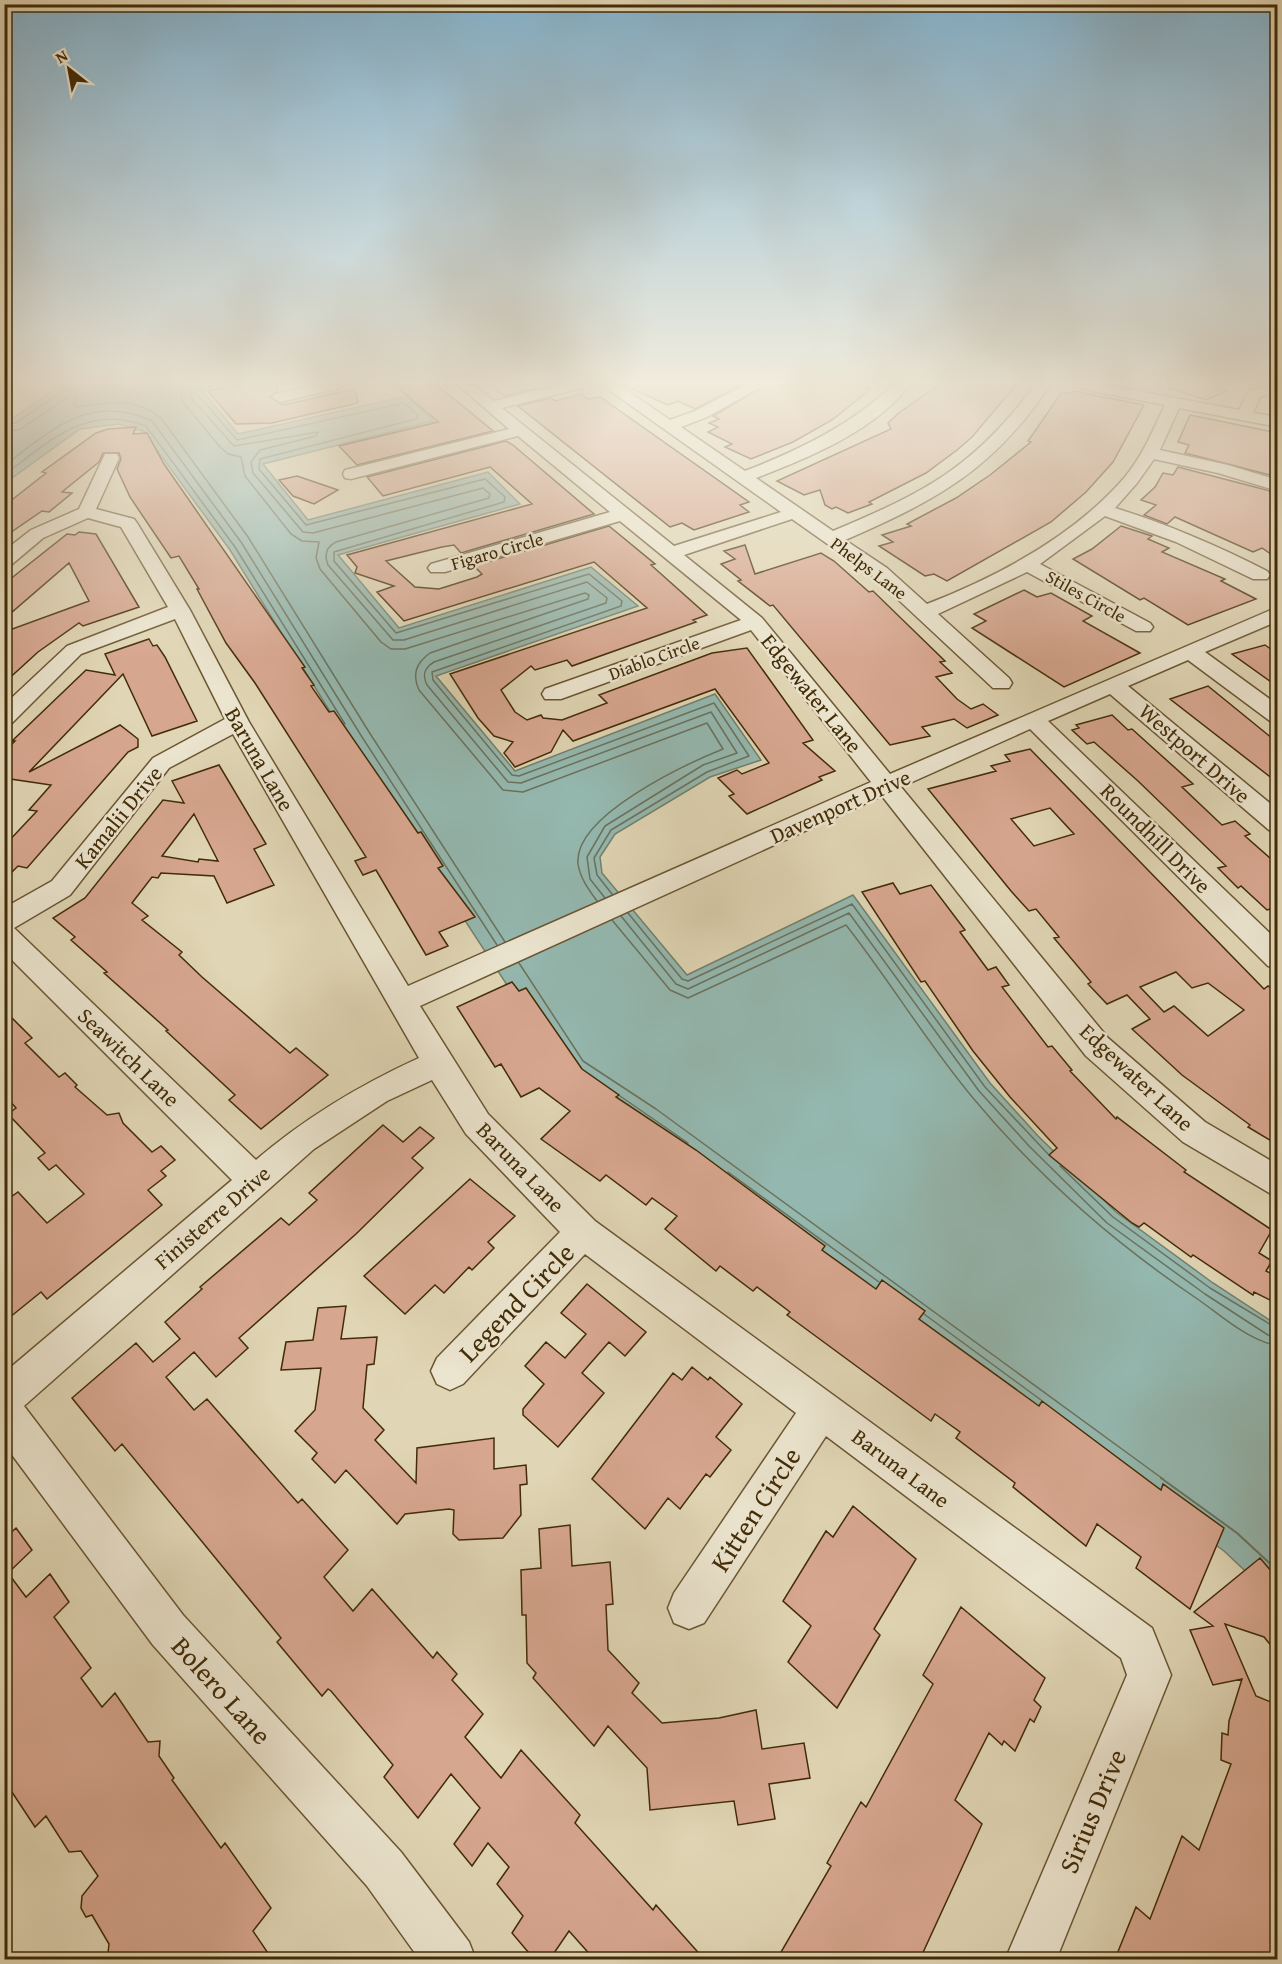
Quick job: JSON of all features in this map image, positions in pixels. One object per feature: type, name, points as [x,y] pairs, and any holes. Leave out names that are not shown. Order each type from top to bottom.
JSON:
[{"type":"street","points":[[4,561],[37,534],[86,512],[102,477]]},
{"type":"street","name":"Edgewater Lane","points":[[577,477],[755,622],[1097,1047],[1194,1132],[1278,1183]]},
{"type":"street","name":"Phelps Lane","points":[[744,477],[880,572],[1001,683]]},
{"type":"street","points":[[831,539],[908,504],[954,477]]},
{"type":"street","points":[[926,612],[971,595],[1028,565],[1101,509],[1124,488],[1132,477]]},
{"type":"street","points":[[1247,477],[1278,486]]},
{"type":"street","points":[[1101,509],[1153,524],[1203,545],[1260,575]]},
{"type":"street","name":"Baruna Lane","points":[[86,512],[128,523],[180,610],[238,722],[438,1063],[477,1124],[583,1232],[1137,1643],[1146,1661]]},
{"type":"street","points":[[671,553],[794,513]]},
{"type":"street","name":"Figaro Circle","points":[[438,568],[624,514]]},
{"type":"street","name":"Stiles Circle","points":[[1028,565],[1143,627]]},
{"type":"street","points":[[4,718],[74,650],[180,610]]},
{"type":"street","name":"Davenport Drive","points":[[403,1001],[1033,719],[1278,613]]},
{"type":"street","name":"Diablo Circle","points":[[553,694],[755,622]]},
{"type":"street","points":[[1190,651],[1278,716]]},
{"type":"street","name":"Westport Drive","points":[[1112,684],[1278,824]]},
{"type":"street","name":"Roundhill Drive","points":[[1033,719],[1278,958]]},
{"type":"street","name":"Kamalii Drive","points":[[4,921],[61,888],[161,763],[238,722]]},
{"type":"street","name":"Seawitch Lane","points":[[4,935],[254,1180]]},
{"type":"street","name":"Finisterre Drive","points":[[4,1398],[303,1139],[376,1092],[438,1063]]},
{"type":"street","name":"Legend Circle","points":[[450,1371],[583,1232]]},
{"type":"street","name":"Kitten Circle","points":[[689,1608],[821,1409]]},
{"type":"street","name":"Bolero Lane","points":[[4,1411],[168,1630],[384,1869],[451,1959]]},
{"type":"street","name":"Sirius Drive","points":[[1030,1959],[1149,1675],[1146,1661]]},
{"type":"water","points":[[5,477],[14,477],[5,483]]},
{"type":"water","points":[[176,477],[273,477],[308,520],[471,477],[493,477],[520,504],[338,555],[399,628],[591,567],[638,606],[436,676],[515,771],[715,694],[761,760],[710,777],[615,834],[600,857],[602,873],[687,975],[853,895],[990,1083],[1038,1136],[1116,1212],[1213,1283],[1277,1325],[1277,1611],[1259,1584],[1224,1551],[920,1328],[567,1077],[350,744],[230,550]]},
{"type":"building","points":[[41,477],[81,477],[62,492],[72,493],[49,512],[42,511],[4,537],[4,506]]},
{"type":"building","points":[[121,477],[173,477],[305,667],[302,668],[314,685],[311,686],[329,712],[334,711],[418,833],[421,832],[443,866],[438,868],[475,917],[439,932],[448,946],[426,955],[376,870],[363,875],[355,861],[366,857],[255,683],[226,643],[197,589],[199,589],[179,556],[171,558],[130,497]]},
{"type":"building","points":[[299,477],[338,490],[314,504],[293,496],[279,480]]},
{"type":"building","points":[[368,477],[454,477],[383,496]]},
{"type":"building","points":[[501,477],[550,477],[594,514],[461,553],[454,545],[386,561],[415,587],[439,589],[482,574],[474,566],[609,526],[655,564],[651,565],[707,615],[693,620],[696,622],[572,666],[567,660],[535,670],[531,666],[501,690],[515,712],[527,720],[541,715],[543,718],[562,720],[607,703],[599,695],[712,653],[747,648],[813,740],[803,743],[835,771],[819,777],[822,780],[747,814],[729,796],[734,794],[718,778],[737,770],[742,774],[769,763],[715,689],[573,741],[563,730],[551,752],[515,767],[504,753],[513,742],[494,736],[478,718],[450,674],[647,608],[594,562],[404,621],[377,592],[394,586],[355,573],[357,567],[347,555],[532,504]]},
{"type":"building","points":[[607,477],[713,477],[749,502],[740,505],[749,512],[694,530],[682,523],[670,527]]},
{"type":"building","points":[[787,477],[919,477],[869,502],[872,504],[848,513],[825,505],[820,490],[804,495],[777,481]]},
{"type":"building","points":[[988,477],[1100,477],[1086,492],[1051,522],[947,581],[934,574],[925,576],[879,546],[893,542],[882,535],[911,526],[907,524],[956,498]]},
{"type":"building","points":[[1161,477],[1215,477],[1278,493],[1278,559],[1262,548],[1253,552],[1175,517],[1167,524],[1144,515],[1156,505],[1141,500],[1155,487]]},
{"type":"building","points":[[1121,526],[1152,536],[1148,539],[1169,548],[1162,552],[1225,579],[1221,581],[1256,599],[1188,625],[1144,598],[1140,600],[1073,559],[1092,549]]},
{"type":"building","points":[[79,532],[96,534],[139,607],[83,626],[79,623],[38,652],[4,683],[4,632],[89,601],[69,563],[4,619],[4,584],[67,534],[75,535]]},
{"type":"building","points":[[745,545],[755,574],[821,553],[834,561],[869,592],[873,591],[945,661],[940,662],[952,673],[936,677],[957,699],[971,709],[983,704],[998,715],[967,728],[954,719],[922,727],[930,736],[890,745],[773,605],[770,606],[738,581],[741,580],[721,564],[735,559],[724,551]]},
{"type":"building","points":[[1024,590],[1037,597],[1051,593],[1092,616],[1083,621],[1140,653],[1064,687],[972,628],[986,621],[974,614]]},
{"type":"building","points":[[149,639],[153,646],[157,645],[165,657],[197,721],[152,736],[123,674],[29,772],[120,725],[138,739],[138,747],[128,752],[27,868],[18,866],[4,880],[4,846],[37,811],[29,810],[51,785],[4,778],[4,752],[15,741],[12,741],[86,670],[115,675],[105,654]]},
{"type":"building","points":[[1265,645],[1278,654],[1278,687],[1232,654]]},
{"type":"building","points":[[1208,686],[1278,743],[1278,783],[1170,699]]},
{"type":"building","points":[[1112,715],[1128,730],[1132,729],[1193,784],[1182,787],[1222,825],[1235,821],[1250,834],[1245,836],[1278,865],[1278,907],[1267,910],[1241,886],[1238,888],[1218,868],[1226,866],[1138,781],[1094,742],[1087,744],[1072,730],[1079,728],[1076,725]]},
{"type":"building","points":[[1030,749],[1264,989],[1268,986],[1278,993],[1278,1145],[1248,1127],[1250,1125],[1182,1075],[1132,1029],[1150,1019],[1127,995],[1107,1004],[1088,984],[1091,982],[1054,938],[1059,937],[1036,909],[1029,911],[1011,891],[928,789],[996,771],[991,766],[1010,761],[1005,755]],"holes":[[[1050,808],[1074,834],[1034,846],[1011,819]],[[1176,972],[1192,988],[1208,983],[1244,1010],[1208,1036],[1174,1006],[1164,1012],[1140,987]]]},
{"type":"building","points":[[219,765],[266,844],[254,849],[274,885],[227,903],[214,876],[161,873],[158,878],[152,877],[132,903],[148,916],[142,920],[182,952],[179,955],[202,977],[290,1053],[296,1048],[328,1075],[261,1129],[229,1100],[235,1095],[166,1031],[168,1030],[104,973],[107,972],[71,940],[75,937],[53,918],[85,898],[163,800],[184,803],[172,781]],"holes":[[[194,814],[218,861],[199,859],[198,862],[162,856]]]},
{"type":"building","points":[[893,883],[900,894],[931,885],[965,930],[960,932],[988,970],[996,967],[1009,985],[1002,987],[1048,1047],[1052,1046],[1072,1070],[1070,1071],[1116,1119],[1117,1117],[1186,1170],[1184,1172],[1272,1230],[1259,1253],[1272,1261],[1266,1271],[1278,1277],[1278,1304],[1254,1292],[1253,1295],[1193,1255],[1191,1257],[1144,1223],[1139,1227],[1132,1223],[1049,1155],[1057,1148],[1010,1097],[973,1051],[925,981],[921,982],[862,892]]},
{"type":"building","points":[[512,982],[519,991],[526,988],[582,1069],[619,1095],[616,1097],[696,1150],[825,1246],[822,1250],[876,1289],[882,1280],[925,1311],[919,1319],[1039,1406],[1042,1401],[1161,1490],[1163,1484],[1224,1528],[1190,1609],[1136,1568],[1141,1557],[1097,1524],[1086,1546],[1013,1487],[1015,1483],[956,1438],[960,1432],[935,1414],[931,1421],[787,1315],[790,1312],[757,1287],[753,1291],[720,1266],[716,1271],[665,1229],[677,1216],[652,1198],[646,1205],[606,1175],[600,1181],[541,1139],[570,1111],[539,1088],[521,1097],[501,1064],[495,1067],[457,1007]]},
{"type":"building","points":[[4,1010],[32,1038],[25,1043],[59,1077],[65,1073],[77,1085],[75,1087],[107,1115],[119,1113],[123,1123],[152,1152],[161,1146],[175,1160],[161,1171],[166,1176],[148,1190],[162,1205],[47,1299],[41,1292],[4,1322],[4,1202],[18,1192],[47,1223],[84,1194],[56,1165],[49,1170],[38,1158],[45,1153],[8,1114],[16,1108],[4,1095]]},
{"type":"building","points":[[383,1125],[403,1142],[420,1127],[434,1138],[412,1158],[423,1168],[356,1234],[239,1338],[248,1348],[216,1377],[194,1352],[166,1377],[194,1410],[207,1399],[298,1503],[302,1499],[348,1550],[324,1577],[353,1611],[372,1589],[433,1658],[437,1652],[457,1674],[452,1680],[483,1714],[465,1737],[501,1778],[521,1750],[580,1815],[575,1823],[653,1910],[656,1905],[704,1959],[594,1959],[569,1931],[550,1959],[534,1959],[512,1933],[523,1916],[497,1884],[509,1867],[488,1843],[472,1866],[454,1844],[480,1808],[451,1774],[418,1818],[384,1777],[393,1765],[331,1691],[328,1689],[322,1696],[277,1642],[281,1638],[122,1444],[115,1451],[72,1398],[136,1343],[153,1362],[180,1339],[165,1322],[202,1289],[200,1287],[281,1218],[289,1225],[317,1200],[309,1193]]},
{"type":"building","points":[[470,1179],[515,1216],[488,1242],[494,1248],[472,1270],[469,1267],[444,1293],[435,1285],[405,1314],[364,1276]]},
{"type":"building","points":[[587,1284],[646,1332],[625,1356],[609,1342],[582,1373],[604,1393],[558,1447],[523,1415],[523,1409],[544,1384],[525,1366],[546,1342],[565,1358],[586,1334],[561,1313]]},
{"type":"building","points":[[346,1306],[341,1339],[377,1337],[374,1364],[367,1365],[363,1408],[384,1430],[375,1440],[416,1483],[417,1448],[494,1438],[494,1469],[526,1465],[527,1484],[520,1485],[521,1515],[503,1538],[459,1540],[453,1534],[454,1510],[449,1509],[405,1514],[397,1524],[346,1470],[335,1483],[312,1459],[317,1453],[295,1431],[315,1410],[321,1368],[281,1370],[286,1342],[313,1340],[318,1308]]},
{"type":"building","points":[[692,1367],[708,1380],[710,1377],[742,1404],[716,1437],[731,1450],[710,1477],[706,1474],[680,1509],[668,1498],[645,1529],[592,1479],[673,1373],[682,1380]]},
{"type":"building","points":[[853,1506],[916,1559],[874,1629],[880,1635],[837,1708],[788,1662],[811,1626],[783,1601],[826,1531],[833,1537]]},
{"type":"building","points":[[570,1525],[572,1566],[610,1562],[613,1604],[606,1605],[608,1650],[639,1683],[632,1693],[662,1723],[719,1718],[756,1710],[762,1749],[804,1743],[810,1778],[769,1784],[775,1819],[738,1825],[734,1801],[650,1810],[647,1768],[608,1726],[594,1746],[533,1678],[536,1673],[527,1663],[526,1615],[522,1615],[521,1570],[541,1568],[539,1529]]},
{"type":"building","points":[[16,1528],[32,1550],[8,1573],[26,1597],[50,1574],[69,1602],[54,1617],[91,1668],[81,1678],[102,1707],[115,1693],[148,1742],[160,1741],[159,1756],[174,1778],[172,1780],[221,1848],[225,1843],[271,1908],[253,1931],[272,1959],[112,1959],[108,1953],[109,1944],[92,1915],[86,1917],[81,1908],[82,1896],[98,1876],[81,1851],[69,1852],[46,1816],[35,1827],[4,1780],[4,1539]]},
{"type":"building","points":[[1260,1558],[1278,1579],[1278,1654],[1264,1637],[1225,1624],[1256,1696],[1278,1705],[1278,1944],[1273,1959],[1115,1959],[1136,1907],[1150,1919],[1182,1836],[1199,1850],[1231,1764],[1221,1760],[1222,1733],[1228,1735],[1229,1721],[1242,1679],[1213,1685],[1190,1630],[1213,1626],[1194,1612]]},
{"type":"building","points":[[961,1607],[1045,1678],[1034,1700],[1041,1707],[1034,1722],[1030,1719],[1015,1751],[1004,1741],[1002,1745],[989,1733],[955,1800],[982,1824],[920,1959],[777,1959],[831,1866],[827,1863],[861,1802],[866,1807],[933,1684],[923,1675]]}]
